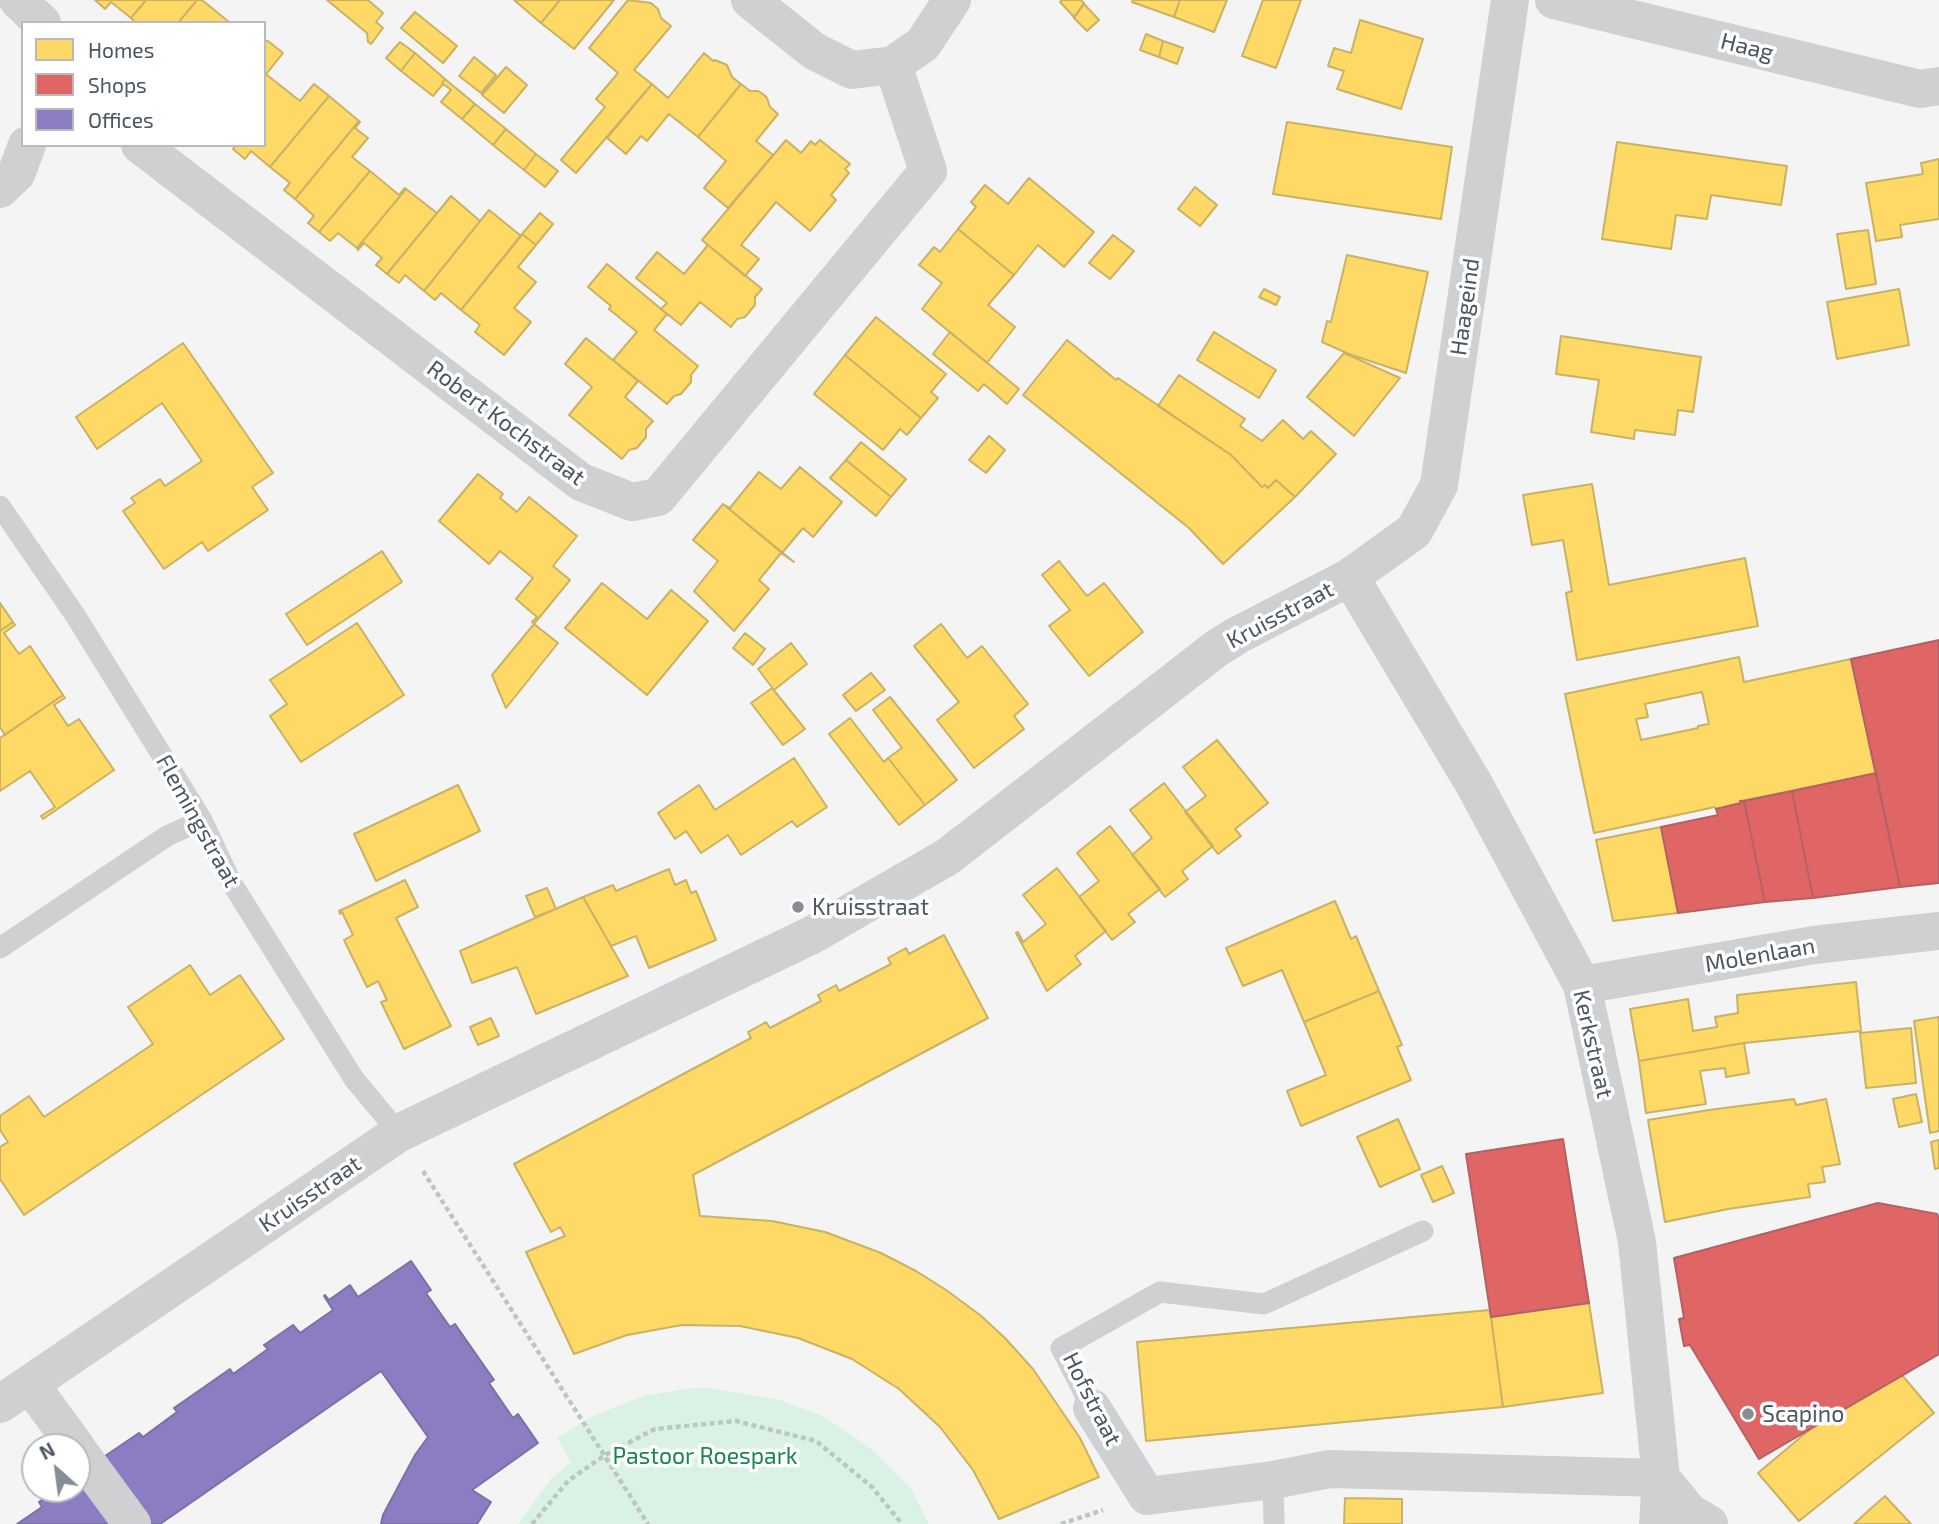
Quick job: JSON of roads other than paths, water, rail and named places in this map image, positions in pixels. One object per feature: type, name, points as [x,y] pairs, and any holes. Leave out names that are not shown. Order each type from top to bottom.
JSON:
[{"type":"street","points":[[18,0],[40,21]]},
{"type":"street","points":[[750,0],[814,51],[852,70],[892,65],[923,44],[952,0]]},
{"type":"street","name":"Haageind","points":[[1350,577],[1414,531],[1439,485],[1510,0]]},
{"type":"street","name":"Haag","points":[[1554,0],[1920,89],[1939,86]]},
{"type":"street","name":"Robert Kochstraat","points":[[143,147],[581,482],[632,502],[658,497],[928,171],[892,65]]},
{"type":"street","points":[[0,189],[16,174],[26,147]]},
{"type":"street","name":"Kerkstraat","points":[[1350,577],[1474,784],[1582,985],[1637,1242],[1661,1478],[1658,1524]]},
{"type":"street","name":"Kruisstraat","points":[[15,1394],[400,1133],[812,935],[947,857],[1217,648],[1350,577]]},
{"type":"street","name":"Molenlaan","points":[[1582,985],[1814,945],[1939,931]]},
{"type":"street","points":[[15,1394],[59,1433]]},
{"type":"street","name":"Hofstraat","points":[[1092,1408],[1147,1496],[1273,1480],[1330,1469],[1661,1478]]},
{"type":"street","points":[[91,1468],[132,1524]]},
{"type":"street","points":[[1661,1478],[1690,1513],[1709,1524]]},
{"type":"lane","name":"Flemingstraat","points":[[0,506],[75,615],[202,820],[231,882],[346,1068],[400,1133]]},
{"type":"lane","points":[[0,948],[167,836],[202,820]]},
{"type":"lane","name":"Hofstraat","points":[[1092,1408],[1061,1348],[1160,1292],[1264,1304],[1423,1231]]},
{"type":"lane","points":[[1273,1480],[1274,1524]]},
{"type":"place","name":"Kruisstraat","points":[[798,907]]},
{"type":"place","name":"Scapino","points":[[1748,1414]]},
{"type":"park label","name":"Pastoor Roespark","points":[[705,1456]]}]
